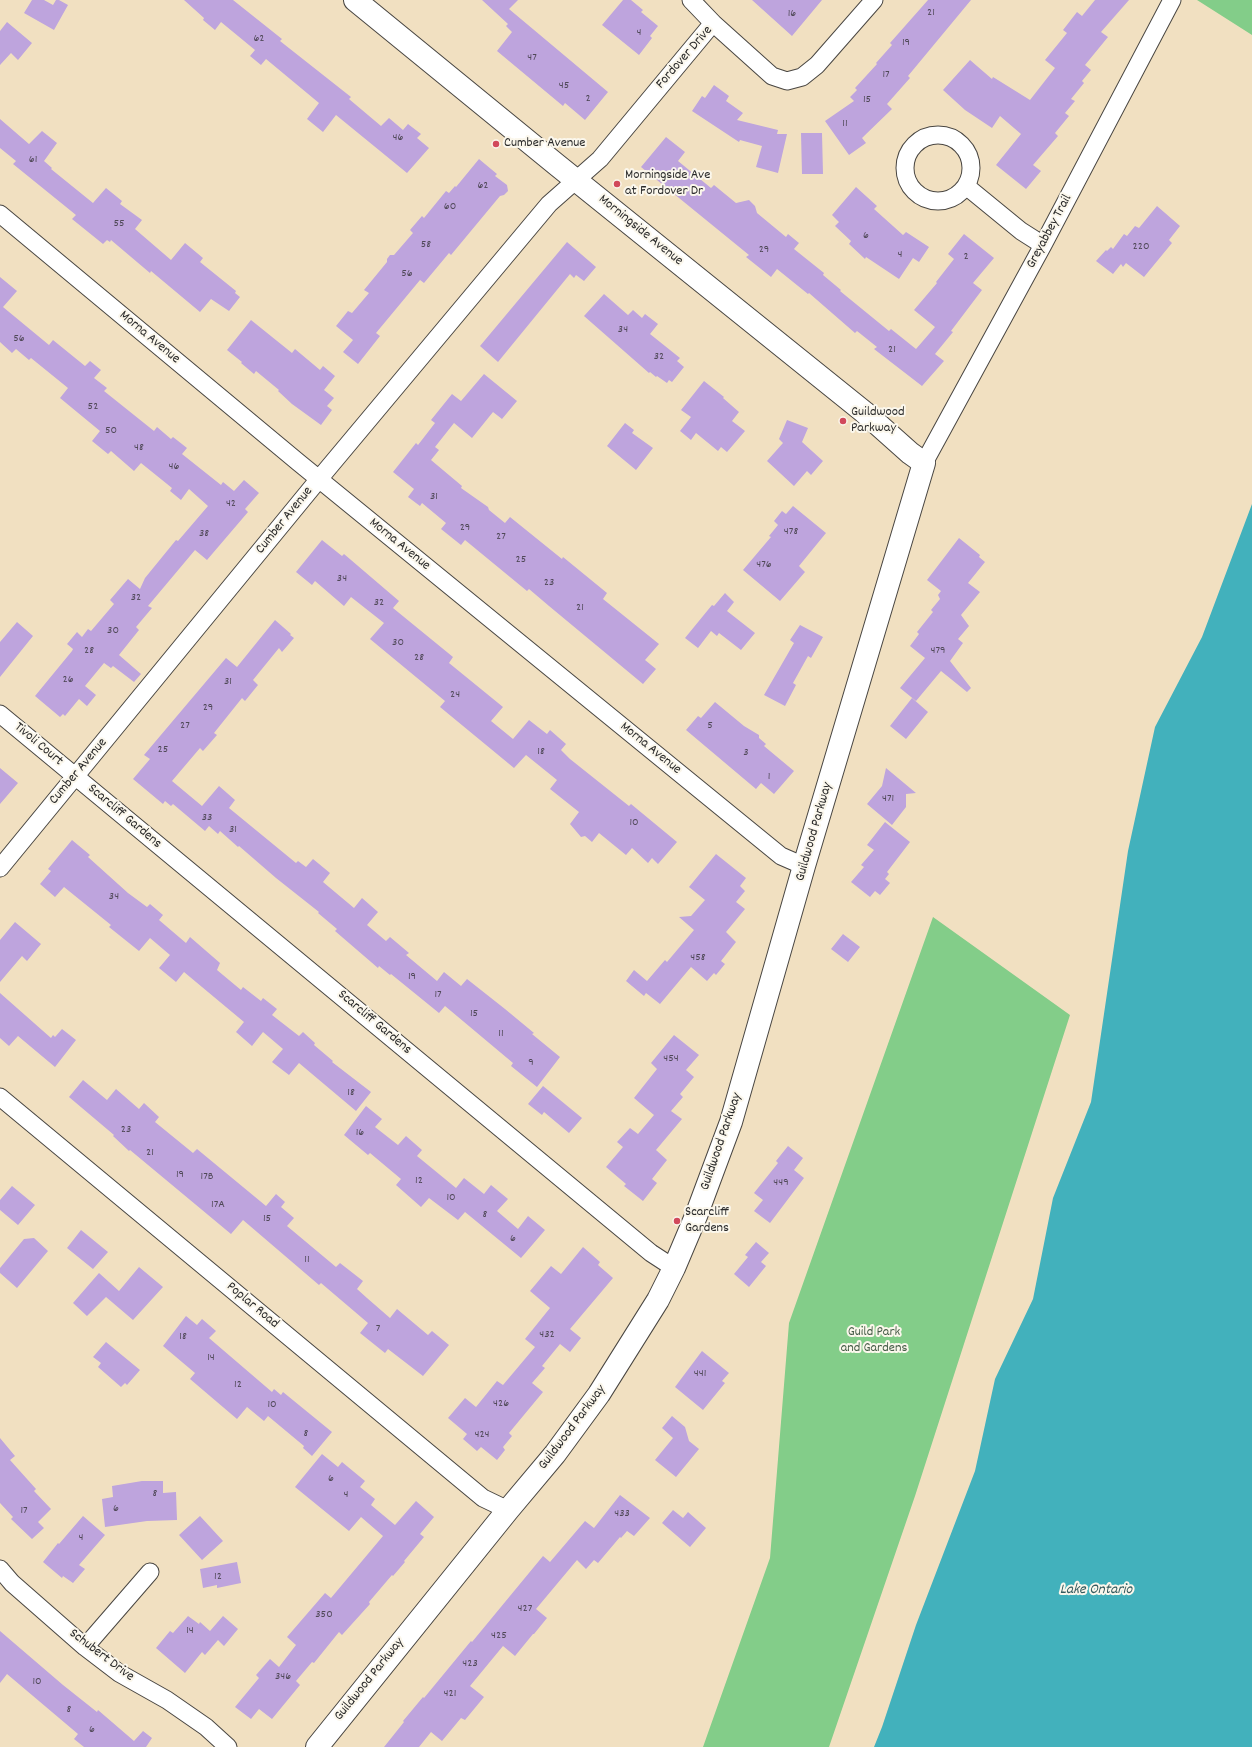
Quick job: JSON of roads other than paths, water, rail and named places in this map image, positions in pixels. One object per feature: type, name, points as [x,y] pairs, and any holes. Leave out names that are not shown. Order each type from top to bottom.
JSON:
[{"type":"street","name":"Morningside Avenue","points":[[355,0],[575,180],[864,412],[910,453],[924,462]]},
{"type":"street","points":[[691,0],[713,23]]},
{"type":"street","name":"Fordover Drive","points":[[575,180],[600,158],[713,23],[772,76],[787,81],[802,78],[817,65],[874,0]]},
{"type":"street","name":"Greyabbey Trail","points":[[924,462],[1043,245],[1172,0]]},
{"type":"street","name":"Cumber Avenue","points":[[0,868],[320,479],[549,204],[575,180]]},
{"type":"street","points":[[966,186],[1021,231],[1043,245]]},
{"type":"street","name":"Morna Avenue","points":[[0,214],[320,479],[781,856],[804,866]]},
{"type":"street","name":"Guildwood Parkway","points":[[317,1747],[508,1510],[556,1454],[599,1394],[658,1300],[674,1268],[696,1216],[732,1122],[804,866],[924,462]]},
{"type":"street","name":"Tivoli Court","points":[[0,714],[76,776]]},
{"type":"street","name":"Scarcliff Gardens","points":[[76,776],[651,1253],[674,1268]]},
{"type":"street","name":"Poplar Road","points":[[0,1097],[483,1498],[508,1510]]},
{"type":"street","name":"Schubert Drive","points":[[0,1569],[12,1583],[85,1647],[119,1673],[167,1700],[206,1727],[228,1747]]},
{"type":"street","points":[[85,1647],[150,1572]]},
{"type":"water","name":"Lake Ontario","points":[[1252,504],[1252,1747],[874,1747],[916,1625],[975,1471],[995,1379],[1033,1299],[1053,1198],[1091,1102],[1128,851],[1155,727],[1202,637]]},
{"type":"place","name":"Cumber Avenue","points":[[496,144]]},
{"type":"place","name":"Morningside Ave at Fordover Dr","points":[[617,184]]},
{"type":"place","name":"Guildwood Parkway","points":[[843,421]]},
{"type":"place","name":"Scarcliff Gardens","points":[[677,1221]]},
{"type":"park label","name":"Guild Park and Gardens","points":[[874,1342]]}]
